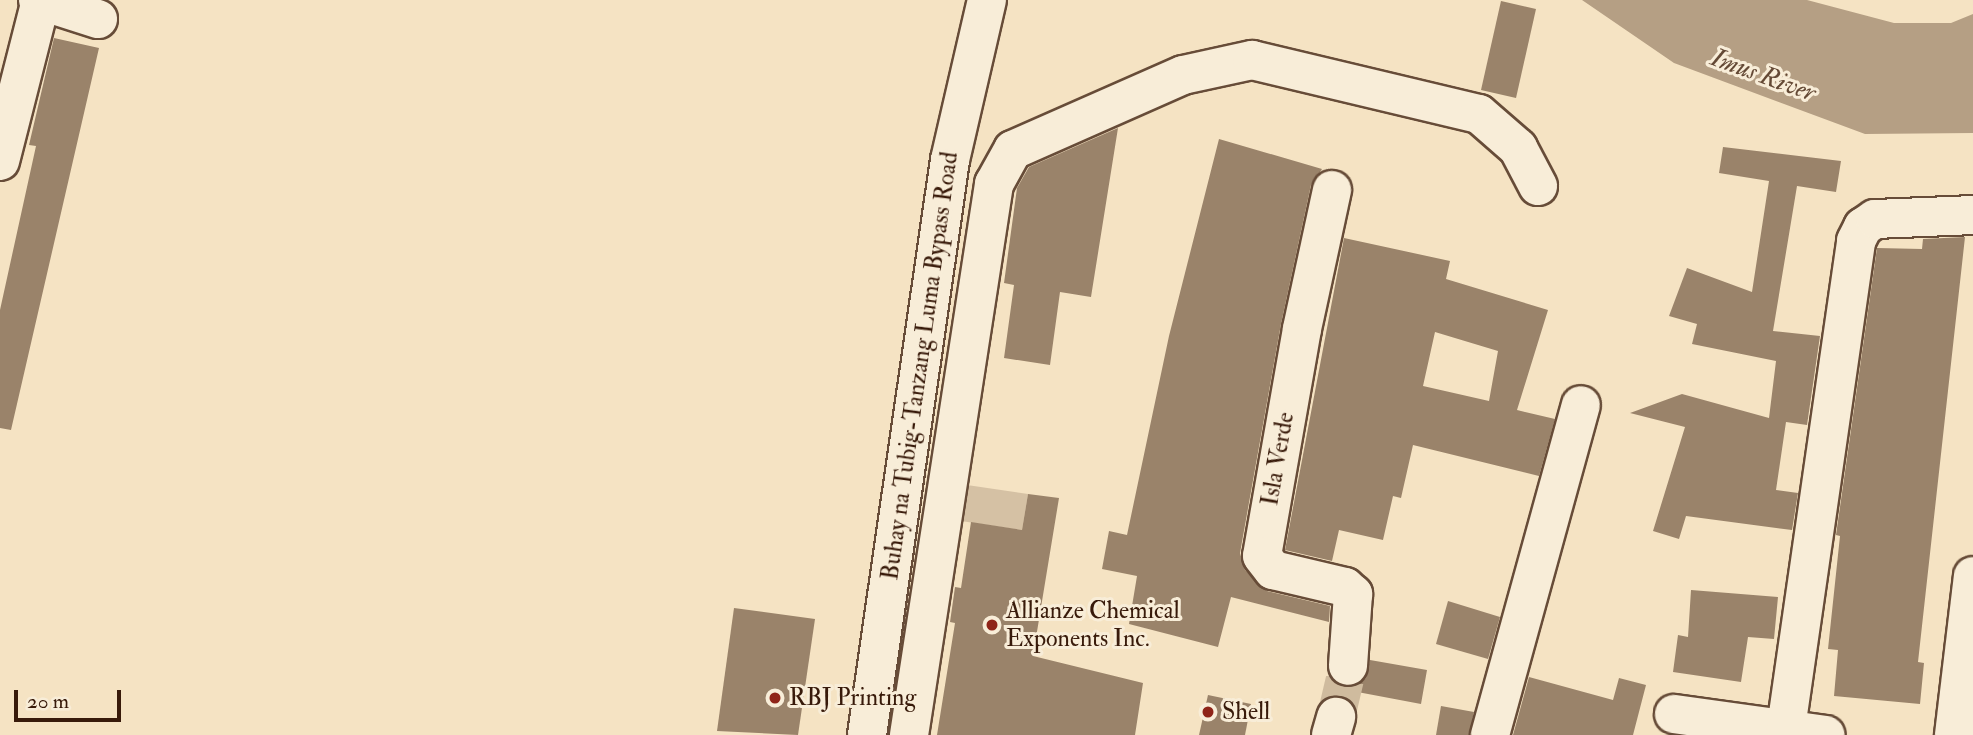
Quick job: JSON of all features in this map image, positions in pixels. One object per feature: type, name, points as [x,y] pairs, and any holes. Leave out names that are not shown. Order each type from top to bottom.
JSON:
[{"type":"street","points":[[0,161],[40,0],[98,19]]},
{"type":"street","name":"Buhay na Tubig-Tanzang Luma Bypass Road","points":[[867,735],[950,160],[988,0]]},
{"type":"street","points":[[909,735],[994,184],[1013,150],[1183,75],[1252,60],[1479,114],[1518,148],[1538,186]]},
{"type":"street","name":"Isla Verde","points":[[1332,190],[1299,342],[1262,556],[1273,570],[1345,587],[1353,594],[1348,666]]},
{"type":"street","points":[[1785,732],[1856,241],[1863,227],[1875,219],[1973,215]]},
{"type":"street","points":[[1490,735],[1581,405]]},
{"type":"street","points":[[1954,735],[1973,576]]},
{"type":"street","points":[[1674,713],[1785,732],[1826,735]]},
{"type":"shaded area","points":[[967,485],[1028,494],[1022,530],[961,521]]},
{"type":"water","name":"Imus River","points":[[1582,0],[1807,0],[1894,23],[1951,23],[1973,14],[1973,133],[1865,134],[1674,63]]},
{"type":"building","points":[[1501,1],[1536,9],[1516,98],[1481,90]]},
{"type":"building","points":[[54,38],[99,48],[11,430],[0,428],[0,310],[36,146],[29,145]]},
{"type":"building","points":[[1118,128],[1091,297],[1060,292],[1050,365],[1004,358],[1014,285],[1004,283],[1017,188],[1029,167]]},
{"type":"building","points":[[1219,139],[1322,169],[1311,185],[1281,324],[1240,553],[1245,570],[1267,591],[1330,606],[1329,622],[1231,597],[1218,647],[1129,624],[1137,576],[1102,569],[1109,531],[1127,535],[1169,336]]},
{"type":"building","points":[[1723,147],[1841,161],[1836,192],[1797,186],[1773,331],[1820,336],[1807,425],[1786,422],[1776,490],[1798,493],[1792,530],[1686,516],[1679,539],[1653,531],[1685,427],[1630,413],[1682,394],[1769,418],[1776,361],[1692,344],[1697,324],[1669,316],[1687,268],[1752,292],[1769,181],[1719,173]]},
{"type":"building","points":[[1965,237],[1918,662],[1924,663],[1920,704],[1834,696],[1838,650],[1828,649],[1840,536],[1836,535],[1877,248],[1922,249],[1923,239]]},
{"type":"building","points":[[1344,238],[1450,261],[1446,279],[1548,310],[1517,410],[1555,419],[1539,476],[1413,445],[1401,498],[1393,496],[1383,540],[1339,530],[1332,561],[1285,550]],"holes":[[[1435,332],[1498,351],[1489,401],[1423,386]]]},
{"type":"building","name":"Allianze Chemical Exponents Inc.","points":[[1028,494],[1059,498],[1033,656],[1143,683],[1135,735],[937,735],[955,623],[950,622],[955,587],[961,588],[971,522],[1022,530]]},
{"type":"building","points":[[1691,590],[1778,597],[1774,639],[1748,637],[1741,682],[1673,672],[1678,635],[1688,637]]},
{"type":"building","points":[[1448,601],[1500,617],[1488,659],[1436,644]]},
{"type":"building","points":[[734,608],[815,619],[798,735],[717,731]]},
{"type":"building","points":[[1370,660],[1427,670],[1421,704],[1331,687],[1333,681],[1346,688],[1358,685],[1366,678]]},
{"type":"building","points":[[1529,677],[1613,700],[1619,678],[1646,685],[1633,735],[1513,735]]},
{"type":"building","points":[[1208,695],[1251,704],[1245,735],[1199,735]]},
{"type":"building","points":[[1441,706],[1474,712],[1469,735],[1436,735]]},
{"type":"tunnel","points":[[1336,717],[1348,666]]},
{"type":"place","name":"Allianze Chemical Exponents Inc.","points":[[992,625]]},
{"type":"place","name":"RBJ Printing","points":[[775,698]]},
{"type":"place","name":"Shell","points":[[1208,712]]}]
